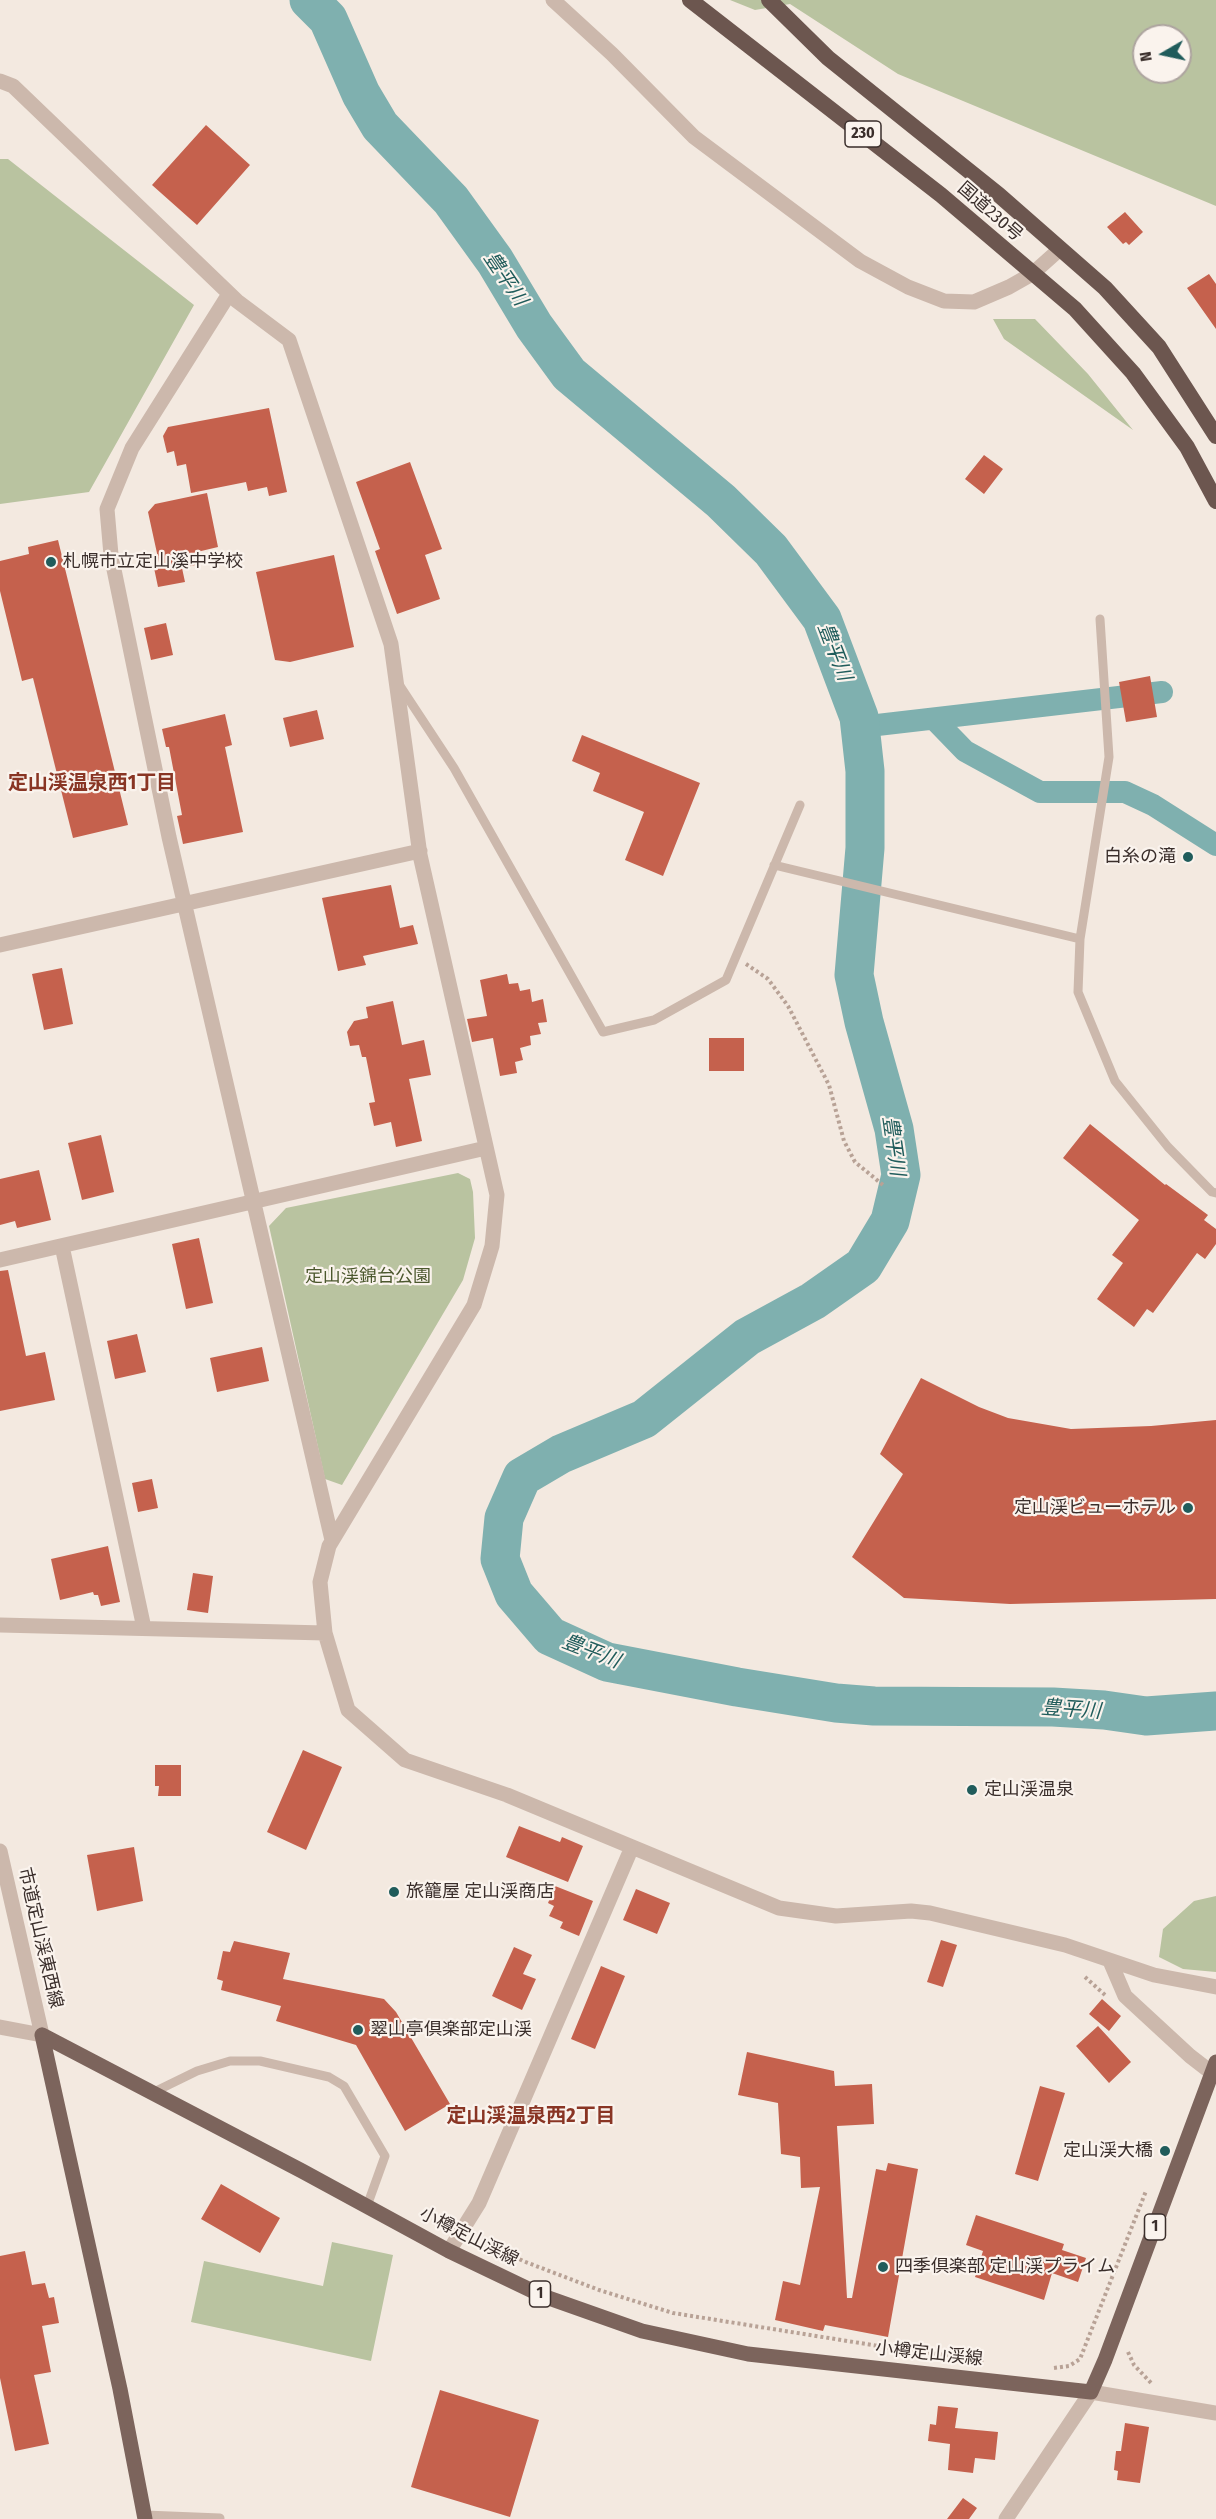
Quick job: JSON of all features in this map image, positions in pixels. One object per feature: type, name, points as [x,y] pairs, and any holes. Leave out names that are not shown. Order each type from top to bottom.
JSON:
[{"type":"highway","name":"国道230号","points":[[690,0],[941,195],[1075,309],[1133,373],[1187,447],[1216,501]]},
{"type":"highway","name":"国道230号","points":[[768,0],[828,58],[999,195],[1106,288],[1159,347],[1216,436]]},
{"type":"main road","name":"小樽定山渓線","points":[[42,2035],[154,2092],[448,2251],[543,2296],[642,2331],[748,2354],[1091,2392]]},
{"type":"main road","points":[[42,2035],[120,2389],[145,2517]]},
{"type":"main road","name":"1","points":[[1091,2392],[1214,2068]]},
{"type":"street","points":[[553,0],[612,54],[694,137],[860,261],[908,287],[944,301],[974,303],[1032,274],[1060,249]]},
{"type":"street","points":[[0,81],[13,86],[230,294],[289,340],[391,644],[420,851],[497,1195],[492,1246],[474,1305],[332,1540],[320,1581],[325,1633],[348,1710],[405,1760],[507,1795],[779,1908],[836,1917],[911,1911],[930,1913],[1065,1945],[1154,1975],[1216,1987]]},
{"type":"street","points":[[230,294],[132,448],[107,509],[111,555],[185,904],[332,1540]]},
{"type":"street","points":[[0,945],[420,851]]},
{"type":"street","points":[[0,1260],[486,1148]]},
{"type":"street","points":[[63,1246],[144,1629]]},
{"type":"street","points":[[0,1625],[325,1633]]},
{"type":"street","points":[[448,2251],[478,2203],[632,1847]]},
{"type":"street","name":"市道定山渓東西線","points":[[0,1851],[42,2035]]},
{"type":"street","points":[[1110,1961],[1125,1996],[1190,2056],[1214,2068]]},
{"type":"street","points":[[0,2027],[42,2035]]},
{"type":"street","points":[[1006,2519],[1091,2392],[1216,2413]]},
{"type":"lane","points":[[1100,619],[1109,757],[1080,939],[1078,993],[1115,1081],[1168,1147],[1212,1192],[1216,1193]]},
{"type":"lane","points":[[397,681],[454,768],[603,1032],[654,1020],[726,980],[800,805]]},
{"type":"lane","points":[[774,865],[1080,939]]},
{"type":"lane","points":[[154,2092],[197,2071],[230,2061],[260,2061],[329,2077],[344,2086],[384,2156],[367,2206]]},
{"type":"lane","points":[[145,2517],[220,2518]]},
{"type":"path","points":[[745,964],[768,979],[788,1006],[829,1085],[844,1141],[855,1162],[883,1185]]},
{"type":"path","points":[[1084,1977],[1110,2000]]},
{"type":"path","points":[[1053,2368],[1069,2366],[1080,2359],[1147,2190]]},
{"type":"path","points":[[476,2230],[477,2238],[523,2261],[598,2290],[673,2313],[891,2348],[995,2361]]},
{"type":"path","points":[[1131,2341],[1127,2350],[1130,2359],[1144,2378],[1154,2386]]},
{"type":"green space","points":[[730,0],[1216,0],[1216,206],[898,74],[790,4],[755,10]]},
{"type":"green space","points":[[0,159],[8,159],[194,305],[89,492],[0,504]]},
{"type":"green space","points":[[993,319],[1035,319],[1088,374],[1133,430],[1004,339]]},
{"type":"green space","name":"定山渓錦台公園","points":[[458,1173],[470,1179],[473,1192],[475,1238],[463,1280],[342,1485],[325,1479],[269,1226],[286,1208]]},
{"type":"green space","points":[[1216,1896],[1216,1972],[1183,1969],[1159,1957],[1163,1929],[1194,1901]]},
{"type":"green space","points":[[332,2242],[393,2255],[371,2361],[191,2322],[204,2261],[323,2286]]},
{"type":"building","points":[[206,125],[250,165],[197,225],[152,185]]},
{"type":"building","points":[[1125,212],[1143,232],[1129,245],[1126,242],[1123,244],[1107,227]]},
{"type":"building","points":[[1209,274],[1216,284],[1216,329],[1187,288]]},
{"type":"building","points":[[269,408],[287,492],[269,496],[267,487],[248,491],[246,482],[191,493],[186,464],[177,466],[174,451],[167,453],[163,436],[168,427]]},
{"type":"building","points":[[984,455],[1003,469],[984,494],[965,479]]},
{"type":"building","points":[[410,462],[442,549],[425,555],[440,599],[397,614],[375,551],[380,549],[356,482]]},
{"type":"building","points":[[207,493],[218,547],[197,552],[200,564],[182,568],[185,582],[158,587],[154,568],[160,567],[148,512],[155,504]]},
{"type":"building","points":[[58,540],[128,825],[73,838],[33,678],[22,681],[0,591],[0,561],[29,554],[28,547]]},
{"type":"building","points":[[334,555],[354,647],[290,662],[275,660],[256,572]]},
{"type":"building","points":[[166,623],[173,655],[151,660],[144,628]]},
{"type":"building","points":[[1150,676],[1157,717],[1126,722],[1119,682]]},
{"type":"building","points":[[317,710],[324,739],[290,747],[283,718]]},
{"type":"building","points":[[225,714],[232,745],[225,747],[243,832],[183,844],[177,816],[182,815],[169,747],[166,747],[162,729]]},
{"type":"building","points":[[582,735],[700,783],[663,876],[625,860],[644,812],[593,791],[600,773],[572,761]]},
{"type":"building","points":[[391,885],[400,928],[413,925],[418,944],[363,956],[366,965],[338,971],[322,898]]},
{"type":"building","points":[[62,968],[73,1024],[44,1030],[32,974]]},
{"type":"building","points":[[507,974],[509,984],[518,983],[520,991],[530,989],[532,1002],[543,999],[547,1022],[538,1023],[541,1034],[530,1036],[531,1045],[520,1048],[523,1060],[515,1062],[517,1073],[500,1076],[493,1038],[472,1042],[467,1019],[487,1016],[480,980]]},
{"type":"building","points":[[393,1001],[402,1045],[424,1040],[431,1075],[409,1079],[422,1141],[396,1147],[391,1122],[374,1126],[369,1103],[375,1102],[366,1057],[362,1057],[359,1045],[350,1046],[347,1032],[354,1021],[368,1018],[366,1007]]},
{"type":"building","points":[[709,1038],[744,1038],[744,1071],[709,1071]]},
{"type":"building","points":[[1090,1124],[1165,1185],[1208,1215],[1204,1220],[1216,1229],[1216,1244],[1205,1259],[1197,1253],[1153,1313],[1147,1309],[1134,1327],[1097,1299],[1123,1263],[1112,1255],[1139,1220],[1063,1158]]},
{"type":"building","points":[[101,1135],[114,1192],[82,1200],[68,1143]]},
{"type":"building","points":[[39,1170],[51,1220],[17,1228],[15,1221],[0,1225],[0,1179]]},
{"type":"building","points":[[199,1238],[213,1303],[186,1309],[172,1244]]},
{"type":"building","points":[[8,1270],[26,1356],[45,1352],[55,1400],[0,1411],[0,1271]]},
{"type":"building","points":[[137,1334],[146,1372],[115,1379],[107,1341]]},
{"type":"building","points":[[262,1347],[269,1381],[217,1392],[210,1358]]},
{"type":"building","points":[[921,1378],[979,1407],[1008,1418],[1071,1429],[1151,1426],[1216,1420],[1216,1599],[1010,1604],[904,1598],[852,1557],[903,1474],[880,1454]]},
{"type":"building","points":[[152,1479],[158,1508],[138,1512],[132,1483]]},
{"type":"building","points":[[108,1546],[120,1602],[101,1606],[98,1595],[94,1595],[93,1592],[60,1600],[51,1559]]},
{"type":"building","points":[[193,1573],[213,1576],[208,1613],[187,1610]]},
{"type":"building","points":[[303,1750],[342,1767],[306,1850],[267,1832]]},
{"type":"building","points":[[155,1765],[181,1765],[181,1796],[158,1796],[159,1786],[155,1786]]},
{"type":"building","points":[[519,1826],[560,1842],[562,1837],[583,1846],[568,1882],[506,1857]]},
{"type":"building","points":[[134,1847],[143,1901],[97,1911],[87,1855]]},
{"type":"building","points":[[555,1886],[593,1901],[579,1936],[560,1928],[563,1922],[549,1916],[554,1906],[548,1903]]},
{"type":"building","points":[[636,1889],[670,1903],[657,1934],[623,1920]]},
{"type":"building","points":[[941,1940],[957,1945],[943,1987],[927,1982]]},
{"type":"building","name":"翠山亭倶楽部定山渓","points":[[234,1941],[290,1953],[283,1979],[384,1999],[396,2012],[450,2104],[405,2131],[356,2045],[276,2021],[281,2006],[221,1990],[223,1981],[217,1979],[223,1951],[230,1952]]},
{"type":"building","points":[[514,1947],[532,1955],[523,1974],[536,1979],[522,2010],[492,1996]]},
{"type":"building","points":[[601,1966],[625,1976],[595,2049],[571,2039]]},
{"type":"building","points":[[1102,1999],[1121,2016],[1109,2031],[1089,2014]]},
{"type":"building","points":[[1098,2026],[1131,2062],[1109,2083],[1076,2046]]},
{"type":"building","points":[[747,2052],[834,2071],[835,2086],[872,2084],[874,2124],[837,2126],[847,2298],[852,2298],[876,2169],[886,2171],[888,2163],[918,2169],[888,2337],[825,2325],[823,2331],[775,2320],[783,2281],[800,2285],[820,2187],[801,2188],[800,2157],[781,2154],[778,2103],[738,2095]]},
{"type":"building","points":[[1040,2086],[1065,2093],[1038,2181],[1015,2174]]},
{"type":"building","points":[[221,2184],[280,2218],[260,2253],[201,2219]]},
{"type":"building","points":[[976,2215],[1064,2244],[1062,2250],[1086,2258],[1078,2282],[1052,2273],[1044,2300],[975,2277],[983,2251],[966,2245]]},
{"type":"building","points":[[25,2251],[32,2285],[45,2283],[49,2298],[54,2297],[59,2323],[42,2326],[51,2372],[34,2375],[49,2444],[15,2451],[0,2378],[0,2256]]},
{"type":"building","points":[[440,2390],[539,2420],[510,2517],[411,2487]]},
{"type":"building","points":[[938,2406],[958,2408],[955,2428],[998,2432],[995,2460],[975,2458],[973,2473],[948,2470],[950,2444],[928,2441],[930,2424],[936,2425]]},
{"type":"building","points":[[1125,2423],[1149,2427],[1140,2483],[1117,2480],[1118,2471],[1114,2470],[1116,2451],[1121,2451]]},
{"type":"building","points":[[963,2498],[977,2508],[969,2519],[947,2519]]},
{"type":"waterway","name":"豊平川","points":[[309,0],[328,19],[361,94],[380,126],[451,200],[495,261],[534,326],[569,374],[721,501],[771,550],[822,619],[859,717],[865,771],[865,848],[854,975],[864,1022],[894,1129],[901,1175],[890,1221],[863,1266],[813,1301],[747,1337],[644,1419],[561,1454],[522,1477],[504,1518],[500,1559],[514,1594],[550,1636],[607,1662],[737,1687],[836,1703],[874,1706],[1053,1707],[1104,1710],[1146,1716],[1216,1711]]},
{"type":"waterway","points":[[860,727],[1162,692]]},
{"type":"waterway","points":[[934,719],[965,751],[1040,792],[1125,792],[1153,805],[1216,845]]},
{"type":"place","name":"札幌市立定山溪中学校","points":[[51,562]]},
{"type":"place","name":"白糸の滝","points":[[1188,857]]},
{"type":"place","name":"定山渓ビューホテル","points":[[1188,1508]]},
{"type":"place","name":"定山渓温泉","points":[[972,1790]]},
{"type":"place","name":"旅籠屋 定山渓商店","points":[[394,1892]]},
{"type":"place","name":"翠山亭倶楽部定山渓","points":[[358,2030]]},
{"type":"place","name":"定山渓大橋","points":[[1165,2151]]},
{"type":"place","name":"四季倶楽部 定山渓プライム","points":[[883,2267]]},
{"type":"district","name":"定山渓温泉西1丁目","points":[[92,783]]},
{"type":"district","name":"定山渓温泉西2丁目","points":[[531,2116]]}]
